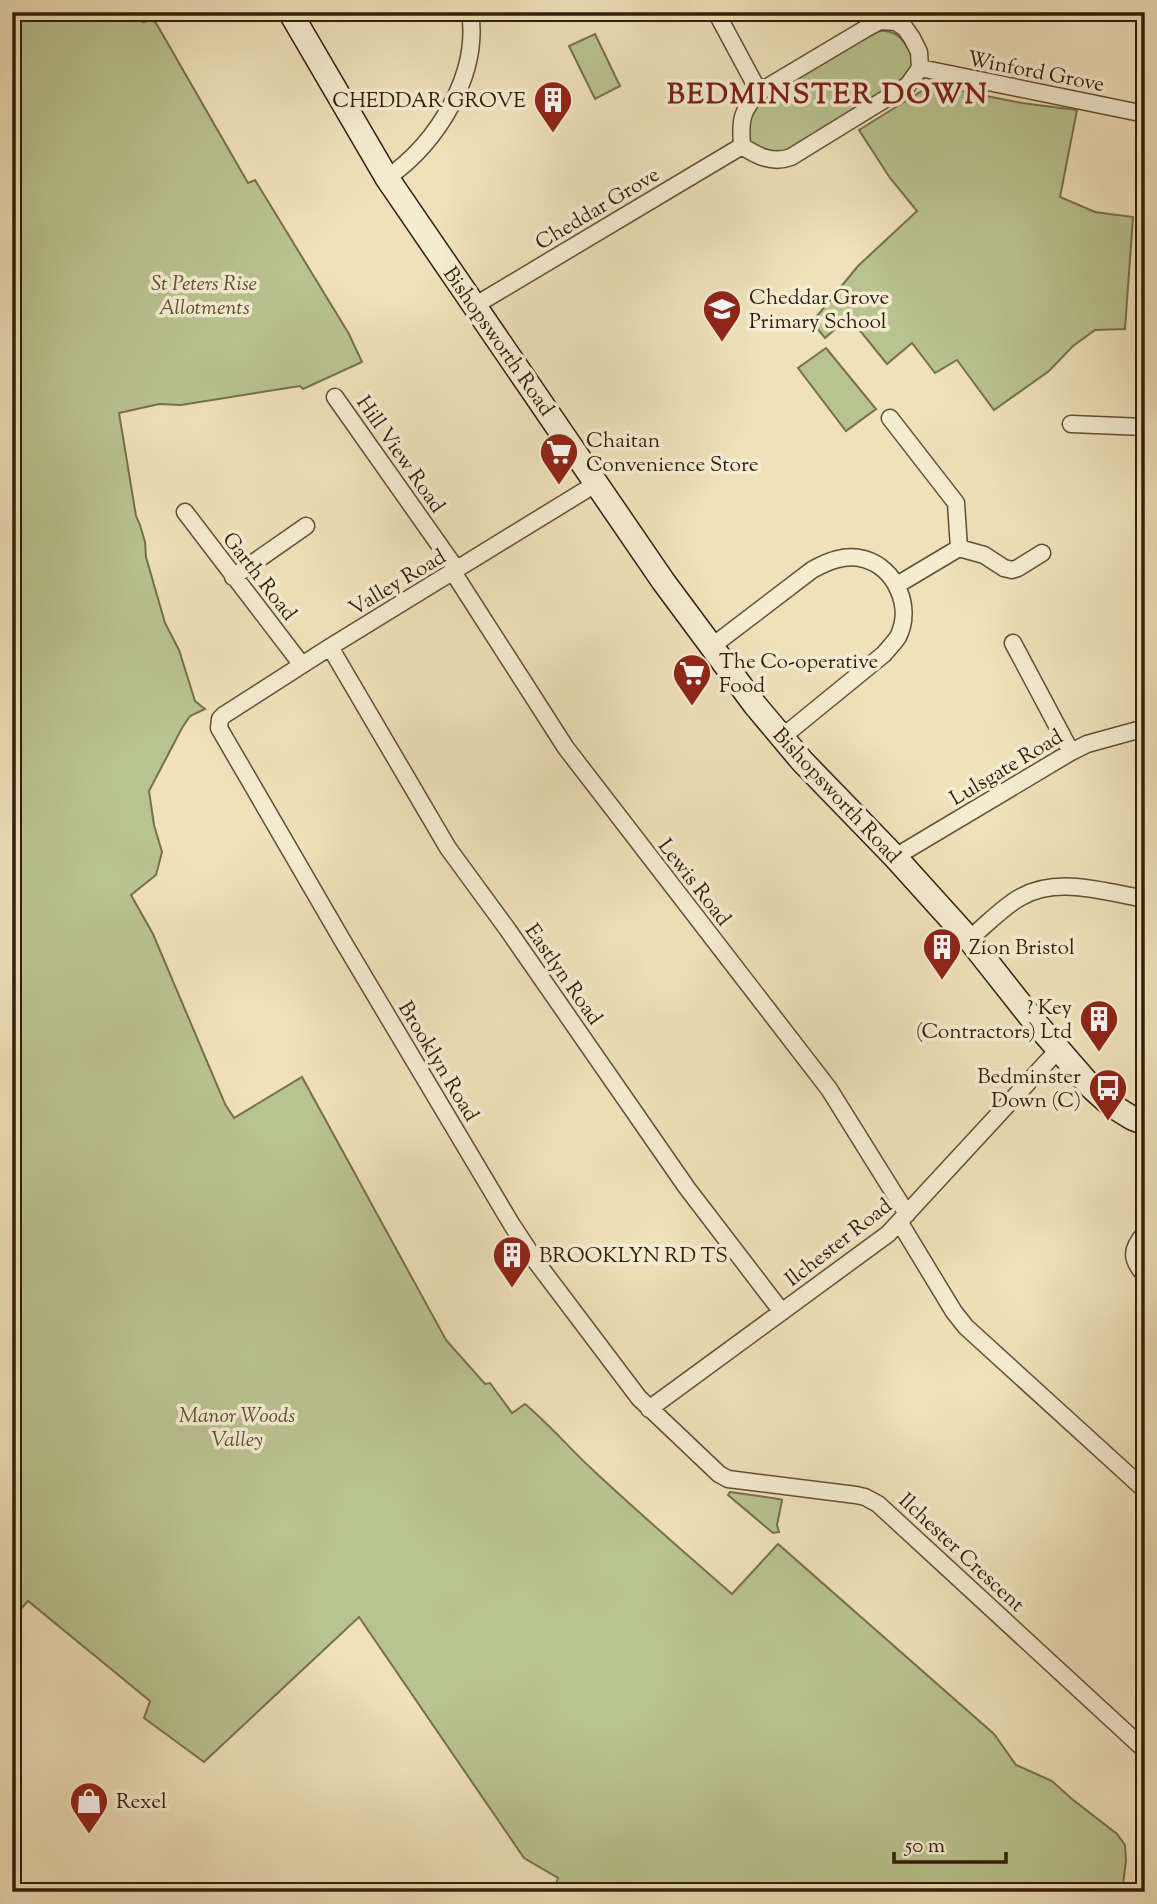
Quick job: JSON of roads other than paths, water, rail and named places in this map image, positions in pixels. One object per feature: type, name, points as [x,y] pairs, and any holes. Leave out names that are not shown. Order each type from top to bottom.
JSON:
[{"type":"street","name":"Bishopsworth Road","points":[[290,12],[387,178],[663,581],[781,738],[969,939],[1091,1088],[1111,1105],[1145,1123]]},
{"type":"street","points":[[387,178],[423,147],[447,114],[459,90],[470,53],[470,12]]},
{"type":"street","points":[[716,12],[759,92]]},
{"type":"street","points":[[898,17],[919,52],[920,68],[908,85],[781,161],[764,158],[742,146],[742,116],[759,92],[880,21],[898,17]]},
{"type":"street","name":"Winford Grove","points":[[920,68],[1145,114]]},
{"type":"street","name":"Cheddar Grove","points":[[474,306],[742,146]]},
{"type":"street","name":"Hill View Road","points":[[335,397],[455,571]]},
{"type":"street","points":[[890,418],[956,503],[959,548]]},
{"type":"street","points":[[1071,424],[1145,428]]},
{"type":"street","name":"Valley Road","points":[[220,719],[330,647],[597,483]]},
{"type":"street","name":"Garth Road","points":[[184,512],[302,665]]},
{"type":"street","points":[[233,577],[306,526]]},
{"type":"street","points":[[897,585],[959,548],[984,555],[1012,570],[1042,553]]},
{"type":"street","points":[[711,647],[812,570],[828,561],[844,557],[864,559],[890,575],[897,585],[904,605],[903,624],[897,639],[884,654],[781,738]]},
{"type":"street","name":"Lewis Road","points":[[455,571],[566,748],[829,1089],[904,1219]]},
{"type":"street","points":[[1013,643],[1071,752]]},
{"type":"street","name":"Eastlyn Road","points":[[330,647],[448,848],[508,930],[679,1178],[782,1312]]},
{"type":"street","name":"Brooklyn Road","points":[[220,719],[219,728],[512,1225],[537,1263],[649,1409]]},
{"type":"street","name":"Lulsgate Road","points":[[895,857],[1071,752],[1087,744],[1145,728]]},
{"type":"street","points":[[969,939],[1020,897],[1042,889],[1082,888],[1145,899]]},
{"type":"street","name":"Ilchester Road","points":[[649,1409],[888,1234],[1058,1050]]},
{"type":"street","points":[[904,1219],[954,1312],[966,1327],[1145,1490]]},
{"type":"street","points":[[1145,1233],[1135,1246],[1133,1254],[1135,1262],[1145,1275]]},
{"type":"street","name":"Ilchester Crescent","points":[[649,1409],[719,1474],[728,1479],[856,1495],[878,1504],[1145,1750]]},
{"type":"place","name":"CHEDDAR GROVE","points":[[553,134]]},
{"type":"place","name":"Cheddar Grove Primary School","points":[[722,343]]},
{"type":"place","name":"Chaitan Convenience Store","points":[[559,486]]},
{"type":"place","name":"The Co-operative Food","points":[[692,707]]},
{"type":"place","name":"Zion Bristol","points":[[942,981]]},
{"type":"place","name":"? Key (Contractors) Ltd","points":[[1099,1053]]},
{"type":"place","name":"Bedminster Down (C)","points":[[1108,1122]]},
{"type":"place","name":"BROOKLYN RD TS","points":[[512,1289]]},
{"type":"place","name":"Rexel","points":[[89,1835]]},
{"type":"district","name":"BEDMINSTER DOWN","points":[[828,93]]},
{"type":"park label","name":"St Peters Rise Allotments","points":[[204,295]]},
{"type":"park label","name":"Manor Woods Valley","points":[[237,1427]]}]
